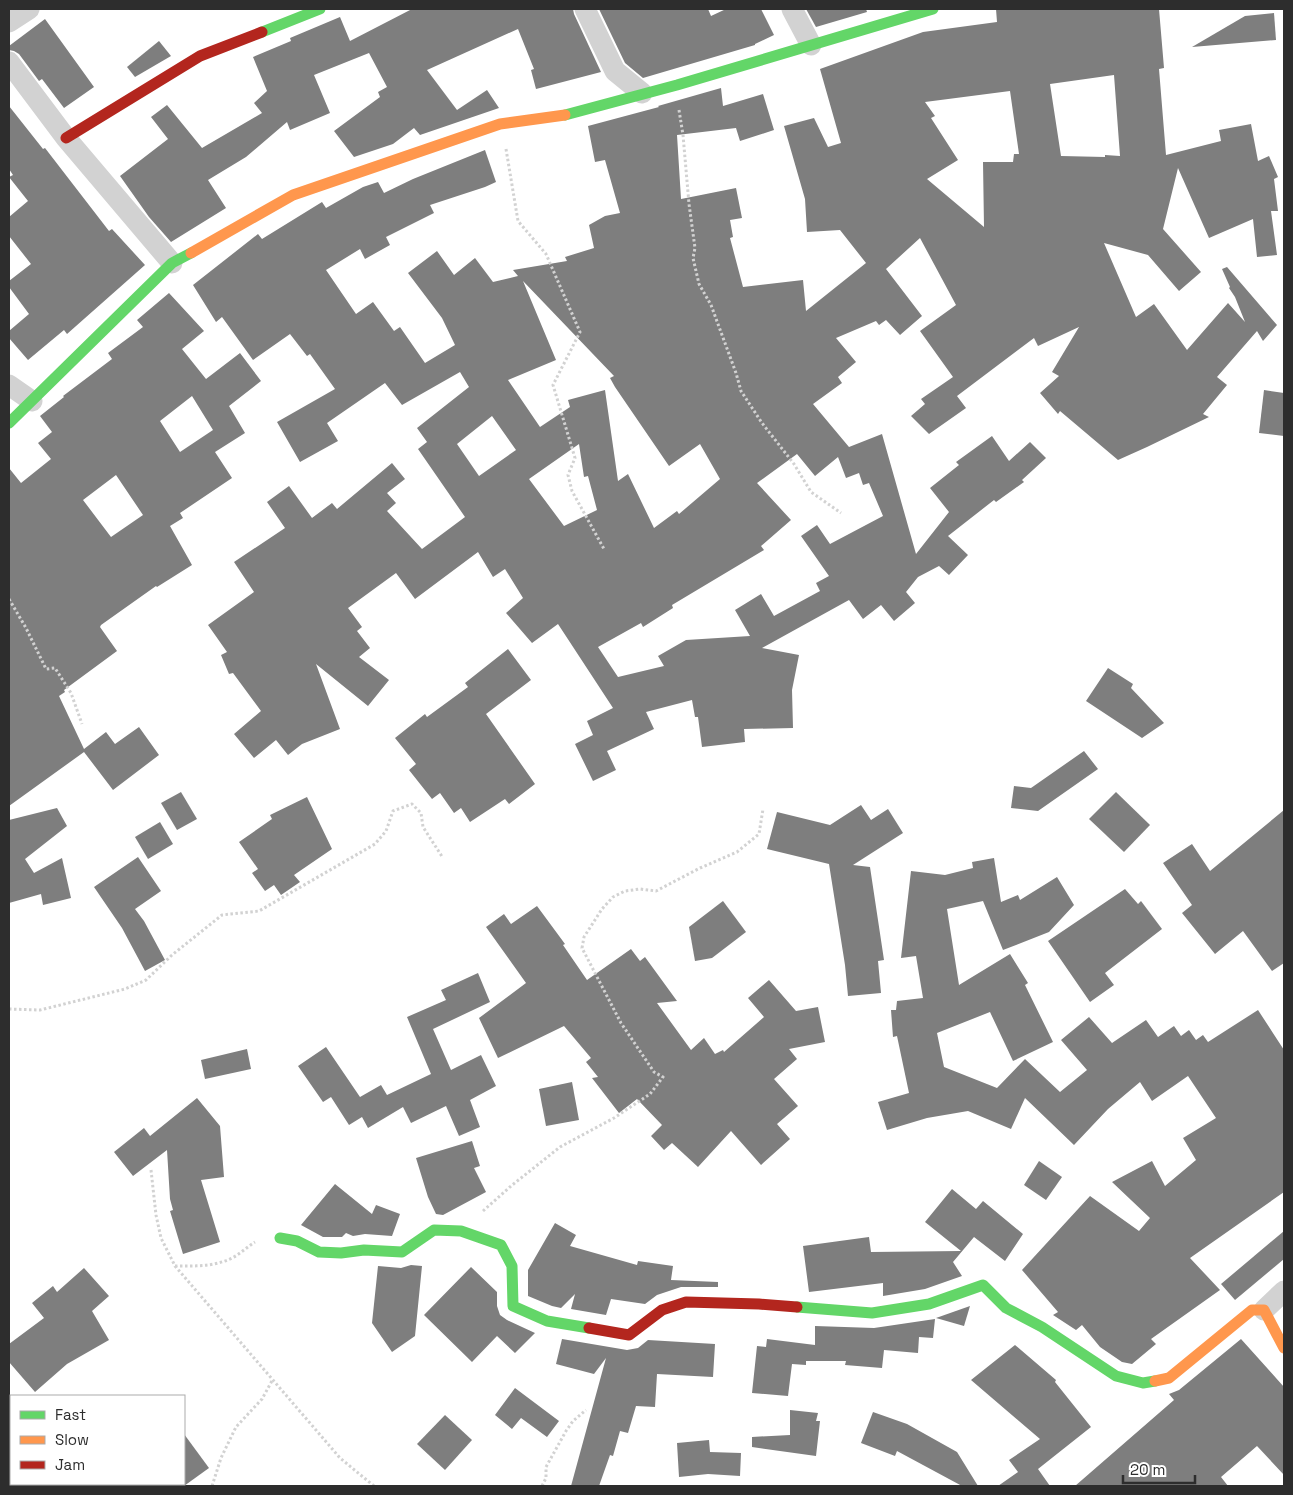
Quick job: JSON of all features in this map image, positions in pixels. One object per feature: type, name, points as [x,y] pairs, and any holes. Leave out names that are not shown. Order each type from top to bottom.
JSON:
[{"type":"street","points":[[9,22],[29,9]]},
{"type":"street","points":[[66,138],[200,56],[320,9]]},
{"type":"street","points":[[585,9],[615,71],[642,94]]},
{"type":"street","points":[[792,9],[811,45]]},
{"type":"street","points":[[9,423],[172,263],[293,195],[500,124],[571,114],[933,9]]},
{"type":"street","points":[[9,62],[66,138],[172,263]]},
{"type":"street","points":[[9,385],[32,401]]},
{"type":"street","points":[[280,1238],[297,1241],[319,1252],[341,1253],[364,1250],[402,1252],[434,1230],[461,1231],[501,1245],[512,1266],[513,1306],[547,1321],[629,1335],[662,1310],[686,1302],[759,1304],[872,1313],[929,1304],[983,1285],[1006,1308],[1042,1327],[1116,1376],[1143,1383],[1169,1378],[1252,1310],[1264,1310],[1284,1291]]},
{"type":"street","points":[[1264,1310],[1284,1348]]},
{"type":"path","points":[[677,84],[695,248],[693,258],[700,284],[711,305],[741,391],[762,423],[794,464],[811,492],[841,513]]},
{"type":"path","points":[[500,124],[511,174],[518,221],[546,254],[580,332],[553,385],[575,458],[568,475],[572,491],[604,549]]},
{"type":"path","points":[[9,599],[46,669],[55,668],[71,693],[82,724]]},
{"type":"path","points":[[9,1008],[40,1010],[125,989],[146,980],[172,955],[222,915],[258,911],[376,844],[386,831],[393,812],[412,804],[421,814],[423,827],[443,858]]},
{"type":"path","points":[[461,1231],[511,1186],[560,1147],[614,1118],[650,1094],[663,1077],[654,1072],[621,1023],[582,948],[584,937],[602,909],[613,897],[632,890],[656,891],[700,868],[738,852],[759,834],[763,809]]},
{"type":"path","points":[[151,1170],[156,1215],[161,1238],[175,1266],[340,1458],[374,1486]]},
{"type":"path","points":[[175,1266],[196,1266],[225,1261],[269,1231],[280,1238]]},
{"type":"path","points":[[212,1486],[221,1458],[236,1427],[262,1399],[273,1379]]},
{"type":"path","points":[[542,1486],[546,1478],[546,1467],[566,1431],[574,1420],[586,1410]]},
{"type":"building","points":[[412,9],[573,9],[601,72],[536,89],[531,70],[534,69],[518,29],[427,70],[457,110],[487,90],[499,108],[420,135],[414,128],[393,144],[354,157],[334,131],[380,97],[378,92],[387,87],[369,53],[314,75],[330,113],[290,130],[287,122],[246,157],[208,180],[226,208],[171,242],[149,217],[120,176],[168,139],[151,117],[167,105],[202,148],[262,113],[254,103],[267,91],[253,57],[291,41],[290,38],[340,17],[350,41]]},
{"type":"building","points":[[599,9],[708,9],[711,16],[726,9],[761,9],[774,35],[755,45],[643,78],[625,63]]},
{"type":"building","points":[[806,9],[866,9],[867,12],[816,27]]},
{"type":"building","points":[[996,9],[1159,9],[1164,68],[1159,69],[1166,155],[1221,141],[1219,130],[1251,124],[1258,161],[1269,156],[1278,177],[1274,179],[1278,211],[1271,211],[1277,255],[1257,257],[1253,219],[1209,238],[1178,168],[1163,229],[1201,272],[1179,291],[1148,255],[1104,243],[1136,317],[1154,304],[1187,350],[1228,303],[1245,322],[1222,269],[1227,267],[1277,325],[1263,341],[1257,331],[1217,377],[1227,385],[1203,414],[1209,417],[1118,460],[1060,411],[1058,414],[1040,393],[1059,376],[1052,372],[1079,327],[1038,346],[1034,338],[957,396],[966,408],[929,434],[911,416],[925,404],[921,399],[953,377],[920,331],[956,305],[920,238],[886,269],[922,316],[900,335],[886,320],[879,325],[876,321],[836,338],[856,362],[838,377],[842,383],[813,404],[849,447],[882,434],[916,554],[949,512],[930,488],[959,465],[956,462],[992,436],[1009,461],[1030,442],[1046,458],[1022,480],[1024,482],[996,502],[994,500],[948,536],[968,555],[949,575],[939,566],[918,577],[906,592],[915,603],[894,621],[881,605],[863,619],[849,600],[762,648],[799,655],[792,690],[793,728],[744,729],[745,742],[702,747],[698,717],[695,717],[692,700],[646,712],[654,729],[607,751],[616,770],[593,781],[575,744],[593,735],[587,721],[613,708],[558,624],[532,643],[506,613],[523,598],[505,569],[493,577],[478,552],[415,599],[396,573],[348,608],[362,627],[357,631],[370,648],[359,657],[389,680],[368,706],[316,664],[340,729],[302,744],[288,755],[276,740],[254,758],[234,734],[261,711],[233,673],[229,674],[221,655],[227,652],[208,625],[254,592],[234,562],[285,528],[267,502],[289,486],[312,518],[332,503],[337,509],[392,463],[405,479],[387,493],[396,503],[387,511],[422,549],[465,517],[418,449],[427,442],[417,428],[469,387],[460,372],[402,405],[385,383],[327,423],[338,441],[300,462],[277,422],[335,389],[310,354],[307,356],[290,334],[253,360],[222,317],[216,322],[193,285],[258,234],[262,239],[322,202],[326,208],[363,187],[378,182],[384,193],[413,179],[485,150],[496,182],[430,205],[434,213],[386,237],[390,245],[365,259],[360,249],[326,270],[356,314],[373,302],[394,331],[400,327],[425,363],[455,345],[442,318],[408,273],[437,251],[454,275],[475,258],[493,282],[518,276],[513,270],[567,261],[565,257],[594,248],[589,225],[605,216],[620,213],[605,160],[595,162],[588,126],[721,88],[723,106],[763,94],[774,130],[740,141],[736,128],[677,135],[681,199],[736,188],[742,218],[730,220],[733,237],[730,238],[743,287],[803,280],[806,311],[866,263],[840,230],[807,232],[805,199],[784,126],[814,118],[828,147],[841,143],[820,69],[923,32],[997,22]],"holes":[[[1114,75],[1120,156],[1061,156],[1050,84]],[[1010,91],[1019,154],[1014,154],[1013,162],[983,162],[984,227],[927,179],[958,160],[931,118],[935,116],[925,102]],[[523,281],[614,376],[610,378],[615,387],[669,466],[700,444],[720,479],[679,514],[677,511],[654,528],[628,474],[618,481],[605,390],[568,400],[570,407],[540,427],[508,380],[556,360]],[[492,416],[516,450],[479,476],[457,444]],[[579,444],[584,477],[588,476],[597,510],[564,526],[529,479]],[[797,454],[815,476],[838,457],[846,478],[859,473],[863,485],[869,483],[883,516],[830,544],[817,525],[801,536],[829,576],[816,583],[820,591],[774,616],[761,594],[735,610],[750,636],[686,640],[658,656],[664,666],[618,677],[598,647],[641,623],[643,627],[673,608],[672,605],[764,550],[761,546],[791,520],[757,483]]]},
{"type":"building","points":[[1274,13],[1276,40],[1192,47],[1245,16]]},
{"type":"building","points":[[45,19],[94,87],[64,108],[42,79],[39,81],[19,54],[9,50],[9,46]]},
{"type":"building","points":[[159,41],[171,56],[135,77],[127,67]]},
{"type":"building","points":[[9,106],[43,149],[45,148],[109,231],[112,229],[145,265],[67,334],[64,330],[28,360],[9,338],[9,331],[29,314],[9,287],[9,281],[31,264],[9,236],[9,217],[28,201],[9,177],[13,175],[9,169]]},
{"type":"building","points":[[169,293],[204,331],[182,349],[206,379],[240,353],[261,381],[229,406],[245,433],[215,452],[232,478],[180,513],[183,518],[170,526],[192,565],[156,586],[101,625],[100,627],[117,651],[64,690],[65,692],[59,696],[84,749],[106,732],[115,744],[139,727],[159,755],[113,790],[84,752],[9,806],[9,468],[21,483],[51,459],[38,443],[52,432],[40,416],[112,359],[108,353],[143,327],[137,320]],"holes":[[[192,396],[213,430],[180,452],[160,421]],[[116,475],[143,515],[111,537],[83,500]]]},
{"type":"building","points":[[1264,390],[1284,393],[1284,436],[1259,433]]},
{"type":"building","points":[[508,649],[531,680],[486,714],[535,784],[509,804],[505,799],[470,822],[461,808],[454,813],[440,793],[432,799],[409,770],[416,764],[395,738],[425,714],[427,717],[468,687],[465,683]]},
{"type":"building","points":[[1108,668],[1133,684],[1131,688],[1164,723],[1142,738],[1086,701]]},
{"type":"building","points":[[1084,751],[1098,769],[1038,811],[1011,808],[1014,786],[1031,788]]},
{"type":"building","points":[[181,792],[197,819],[177,830],[161,803]]},
{"type":"building","points":[[1116,792],[1150,825],[1124,852],[1089,819]]},
{"type":"building","points":[[307,797],[332,849],[294,875],[300,882],[281,895],[274,885],[265,891],[252,873],[258,869],[239,842],[272,819],[270,815]]},
{"type":"building","points":[[861,805],[871,820],[888,809],[903,833],[853,865],[870,867],[884,960],[878,961],[881,993],[848,996],[829,864],[767,849],[777,812],[830,825]]},
{"type":"building","points":[[57,808],[67,826],[25,859],[34,873],[62,858],[71,898],[43,905],[41,894],[9,903],[9,820]]},
{"type":"building","points":[[1284,810],[1284,963],[1272,971],[1243,931],[1215,954],[1182,913],[1192,905],[1163,863],[1192,844],[1210,871]]},
{"type":"building","points":[[160,822],[173,844],[148,859],[135,837]]},
{"type":"building","points":[[138,857],[161,891],[135,909],[144,921],[165,960],[145,971],[122,928],[94,887]]},
{"type":"building","points":[[994,858],[1001,902],[1018,895],[1020,900],[1057,877],[1074,905],[1049,932],[1003,950],[983,901],[947,909],[959,985],[1010,954],[1028,983],[1025,985],[1053,1042],[1013,1061],[990,1012],[937,1033],[944,1067],[997,1088],[1025,1059],[1060,1092],[1087,1070],[1061,1040],[1089,1017],[1112,1043],[1146,1020],[1158,1037],[1174,1026],[1181,1036],[1189,1030],[1196,1040],[1203,1035],[1208,1042],[1258,1010],[1284,1050],[1284,1192],[1190,1258],[1220,1290],[1151,1339],[1156,1344],[1132,1364],[1122,1362],[1100,1347],[1082,1325],[1076,1330],[1053,1315],[1058,1312],[1022,1270],[1090,1196],[1139,1231],[1150,1218],[1112,1182],[1152,1161],[1165,1186],[1196,1160],[1183,1138],[1216,1118],[1188,1076],[1152,1101],[1140,1082],[1108,1109],[1074,1145],[1025,1098],[1011,1129],[968,1111],[927,1118],[887,1130],[878,1102],[909,1093],[897,1036],[893,1037],[891,1010],[896,1010],[897,1001],[923,998],[916,956],[901,958],[911,871],[945,875],[973,868],[972,862]]},
{"type":"building","points":[[1125,889],[1138,904],[1141,901],[1162,929],[1105,973],[1114,985],[1090,1002],[1048,941]]},
{"type":"building","points":[[723,901],[746,932],[712,958],[695,961],[689,927]]},
{"type":"building","points":[[537,906],[565,944],[563,945],[587,980],[631,949],[640,961],[645,957],[677,1001],[657,1003],[691,1050],[704,1038],[715,1054],[723,1050],[724,1052],[764,1017],[748,998],[769,980],[796,1011],[818,1007],[825,1042],[789,1049],[797,1059],[774,1079],[798,1106],[777,1124],[790,1139],[761,1165],[731,1131],[698,1167],[672,1143],[664,1150],[651,1136],[662,1125],[637,1099],[619,1113],[592,1078],[598,1077],[586,1062],[591,1058],[564,1026],[498,1058],[479,1018],[526,983],[486,927],[504,914],[511,924]]},
{"type":"building","points":[[478,973],[490,1002],[433,1029],[451,1070],[481,1055],[496,1086],[470,1100],[480,1127],[459,1136],[446,1106],[411,1123],[403,1107],[368,1128],[362,1117],[349,1125],[331,1097],[323,1102],[298,1066],[326,1047],[360,1097],[381,1085],[387,1095],[431,1074],[407,1017],[446,1000],[441,990]]},
{"type":"building","points":[[247,1049],[251,1069],[205,1079],[201,1060]]},
{"type":"building","points":[[572,1082],[579,1120],[546,1126],[539,1089]]},
{"type":"building","points":[[197,1098],[220,1126],[224,1177],[201,1180],[220,1242],[183,1254],[170,1211],[173,1210],[170,1199],[167,1150],[133,1176],[114,1152],[144,1128],[150,1136]]},
{"type":"building","points":[[472,1141],[480,1166],[474,1168],[486,1192],[443,1215],[436,1214],[428,1197],[416,1158]]},
{"type":"building","points":[[1039,1161],[1062,1177],[1046,1200],[1024,1185]]},
{"type":"building","points":[[335,1184],[372,1214],[376,1205],[400,1214],[392,1236],[365,1234],[353,1236],[346,1233],[342,1237],[323,1237],[301,1225]]},
{"type":"building","points":[[952,1189],[976,1209],[983,1201],[1023,1234],[1005,1261],[974,1237],[953,1262],[962,1276],[925,1289],[883,1296],[883,1283],[809,1292],[803,1246],[869,1237],[871,1252],[961,1251],[925,1222]]},
{"type":"building","points":[[555,1223],[576,1235],[570,1246],[637,1265],[638,1261],[673,1266],[671,1280],[718,1282],[718,1287],[681,1287],[657,1295],[645,1304],[611,1299],[606,1315],[571,1309],[575,1294],[561,1308],[552,1306],[528,1296],[528,1270]]},
{"type":"building","points":[[1284,1231],[1284,1259],[1235,1300],[1221,1284]]},
{"type":"building","points":[[411,1265],[422,1266],[415,1336],[392,1352],[372,1323],[378,1266],[401,1268]]},
{"type":"building","points":[[471,1267],[497,1292],[497,1306],[500,1315],[535,1333],[515,1353],[497,1336],[472,1362],[424,1315]]},
{"type":"building","points":[[84,1268],[109,1296],[92,1311],[109,1340],[67,1364],[35,1392],[9,1362],[9,1344],[44,1318],[32,1303],[53,1286],[57,1292]]},
{"type":"building","points":[[970,1306],[964,1326],[936,1318]]},
{"type":"building","points":[[935,1319],[933,1338],[919,1337],[918,1353],[884,1350],[882,1368],[845,1365],[846,1361],[806,1361],[806,1365],[792,1364],[788,1396],[752,1393],[757,1346],[766,1347],[767,1339],[815,1345],[815,1326],[874,1328]]},
{"type":"building","points":[[562,1339],[627,1350],[638,1348],[648,1340],[715,1344],[713,1377],[657,1374],[655,1407],[636,1406],[628,1433],[620,1431],[613,1456],[610,1455],[599,1486],[571,1486],[606,1358],[594,1374],[556,1364]]},
{"type":"building","points":[[1241,1339],[1284,1387],[1284,1475],[1257,1446],[1221,1477],[1228,1486],[1075,1486],[1174,1400],[1169,1394],[1179,1390]]},
{"type":"building","points":[[1015,1345],[1056,1380],[1055,1382],[1091,1427],[1038,1469],[1050,1486],[998,1486],[1018,1472],[1009,1460],[1040,1439],[971,1380]]},
{"type":"building","points":[[515,1388],[559,1421],[547,1437],[521,1418],[512,1429],[495,1415]]},
{"type":"building","points":[[790,1410],[818,1413],[816,1421],[820,1421],[816,1456],[752,1447],[752,1437],[790,1435]]},
{"type":"building","points":[[873,1412],[907,1424],[957,1452],[978,1486],[962,1486],[897,1451],[895,1456],[861,1443]]},
{"type":"building","points":[[445,1415],[472,1440],[445,1470],[417,1444]]},
{"type":"building","points":[[185,1435],[209,1468],[185,1485]]},
{"type":"building","points":[[709,1440],[710,1452],[741,1453],[740,1476],[708,1474],[679,1477],[677,1443]]},
{"type":"traffic: fast","points":[[262,32],[320,9]]},
{"type":"traffic: fast","points":[[565,115],[677,85],[933,9]]},
{"type":"traffic: fast","points":[[9,423],[172,263],[191,253]]},
{"type":"traffic: fast","points":[[280,1238],[297,1241],[319,1252],[341,1253],[364,1250],[402,1252],[434,1230],[461,1231],[501,1245],[512,1266],[513,1306],[547,1321],[589,1328]]},
{"type":"traffic: fast","points":[[797,1307],[872,1313],[929,1304],[983,1285],[1006,1308],[1042,1327],[1116,1376],[1143,1383],[1155,1381]]},
{"type":"traffic: slow","points":[[191,253],[293,195],[500,124],[565,115]]},
{"type":"traffic: slow","points":[[1155,1381],[1169,1378],[1252,1310],[1264,1310],[1284,1348]]},
{"type":"traffic: jam","points":[[66,138],[200,56],[262,32]]},
{"type":"traffic: jam","points":[[589,1328],[629,1335],[662,1310],[686,1302],[797,1307]]}]
